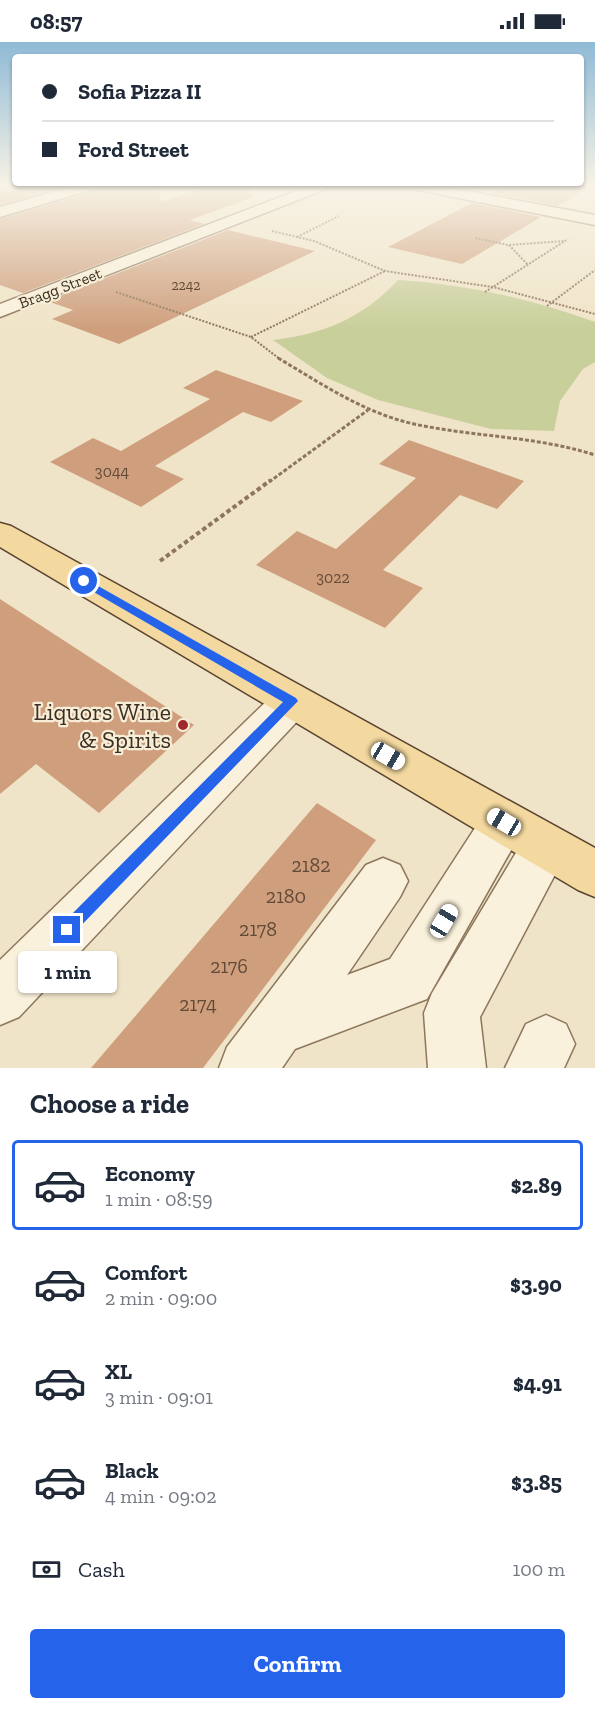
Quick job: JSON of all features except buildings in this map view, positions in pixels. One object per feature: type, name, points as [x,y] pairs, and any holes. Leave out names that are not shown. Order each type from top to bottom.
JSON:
[{"type":"main road","points":[[0,534],[595,874]]},
{"type":"street","name":"Bragg Street","points":[[0,311],[198,234]]},
{"type":"street","points":[[0,998],[292,701]]},
{"type":"street","points":[[262,1048],[408,980],[525,834]]},
{"type":"street","points":[[457,1068],[452,1013],[525,834]]},
{"type":"street","points":[[262,1048],[383,880]]},
{"type":"path","points":[[284,234],[357,257],[385,271],[493,287],[595,314]]},
{"type":"path","points":[[297,237],[303,234]]},
{"type":"path","points":[[485,292],[574,236]]},
{"type":"path","points":[[475,238],[508,245],[566,241]]},
{"type":"path","points":[[508,245],[528,265]]},
{"type":"path","points":[[547,306],[595,270]]},
{"type":"path","points":[[251,337],[385,271]]},
{"type":"path","points":[[109,290],[251,337],[274,356],[368,410],[414,424],[564,445],[595,455]]},
{"type":"path","points":[[160,561],[368,410]]},
{"type":"green space","points":[[398,280],[448,285],[498,294],[547,306],[595,322],[595,362],[583,369],[560,401],[554,431],[491,429],[378,400],[327,378],[273,340],[309,333],[342,322],[371,305]]},
{"type":"place","name":"Liquors Wine & Spirits","points":[[183,725]]},
{"type":"route","points":[[67,930],[292,701],[84,581]]}]
